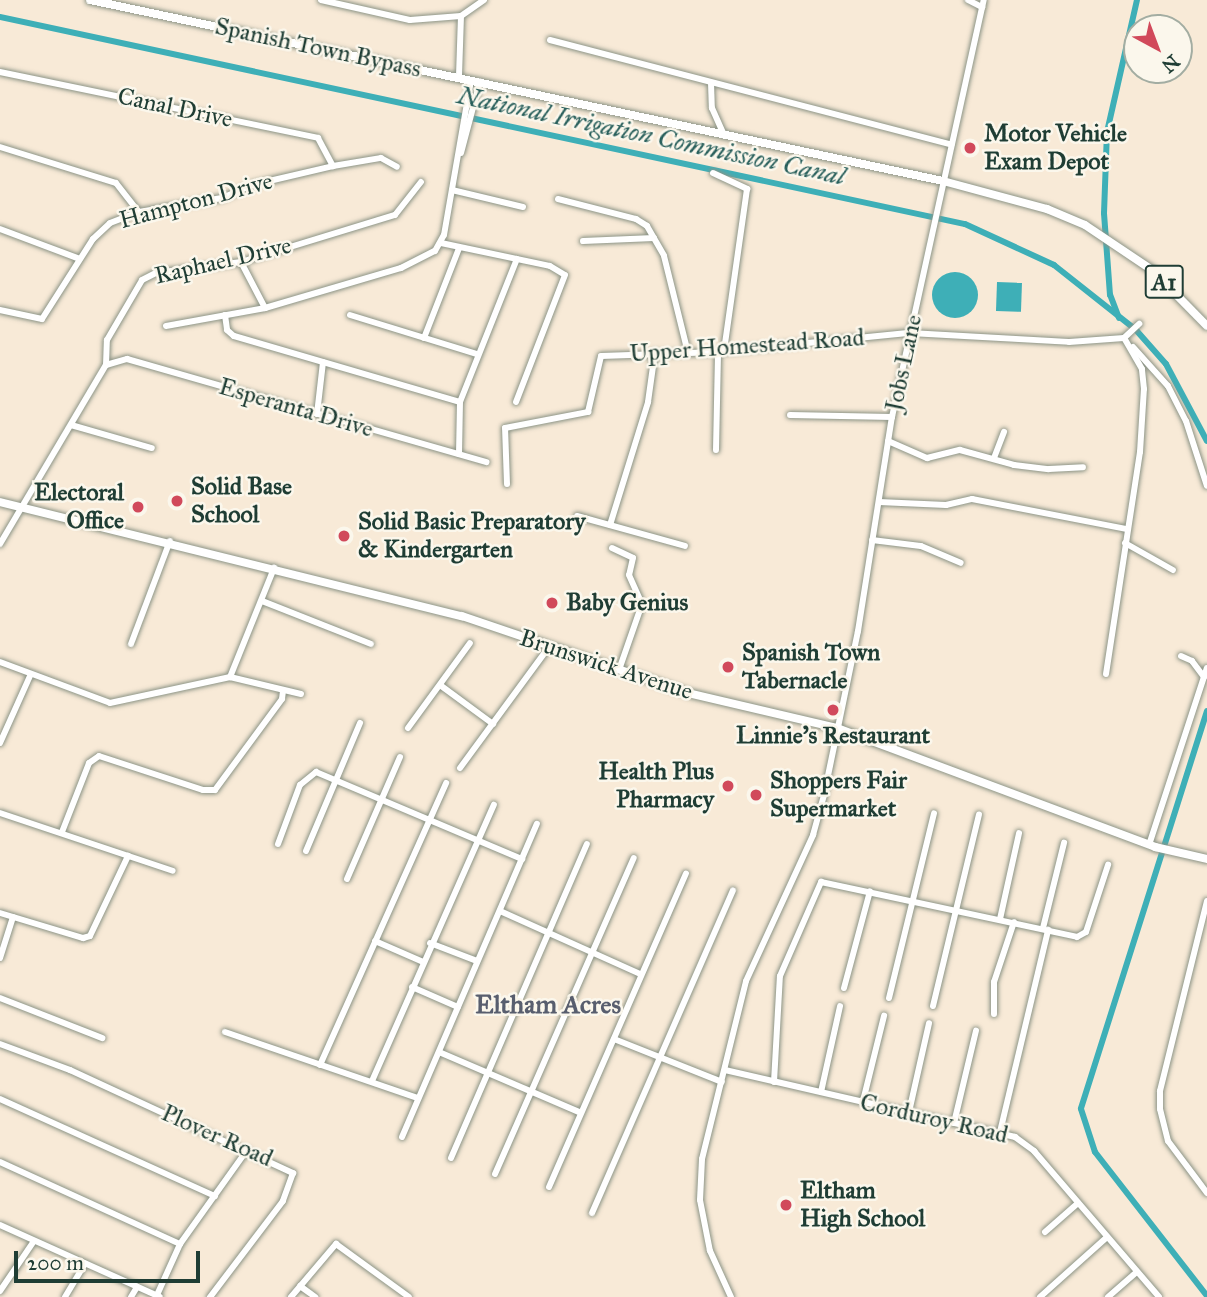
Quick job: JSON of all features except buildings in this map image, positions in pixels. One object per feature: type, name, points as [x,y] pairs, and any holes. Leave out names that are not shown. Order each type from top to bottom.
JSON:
[{"type":"main road","name":"Spanish Town Bypass","points":[[90,0],[943,181],[1085,225],[1152,270],[1207,327]]},
{"type":"main road","name":"Brunswick Avenue","points":[[0,502],[274,566],[462,616],[688,693],[837,728],[1152,846],[1206,858]]},
{"type":"street","points":[[321,0],[385,18],[461,16],[484,0]]},
{"type":"street","points":[[968,0],[983,4]]},
{"type":"street","name":"Jobs Lane","points":[[731,1297],[710,1251],[701,1200],[702,1160],[746,981],[760,943],[813,835],[837,728],[892,417],[983,4]]},
{"type":"street","points":[[458,76],[461,16]]},
{"type":"street","points":[[550,40],[951,145]]},
{"type":"street","name":"Canal Drive","points":[[0,72],[318,138],[333,166]]},
{"type":"street","points":[[166,326],[265,308],[401,268],[441,243],[459,158],[471,122],[470,108],[475,80]]},
{"type":"street","points":[[711,83],[712,108],[724,135]]},
{"type":"street","points":[[459,158],[463,121],[470,108]]},
{"type":"street","points":[[0,147],[116,183],[139,212]]},
{"type":"street","name":"Hampton Drive","points":[[0,310],[42,319],[80,259],[110,223],[139,212],[222,198],[253,185],[333,166],[381,158],[397,167]]},
{"type":"street","points":[[713,173],[747,189],[721,352],[716,450]]},
{"type":"street","name":"Raphael Drive","points":[[106,365],[107,340],[142,280],[156,273],[241,262],[395,215],[421,182]]},
{"type":"street","points":[[452,190],[523,207]]},
{"type":"street","points":[[558,199],[636,219],[654,238],[664,256],[688,353]]},
{"type":"street","points":[[0,229],[80,259]]},
{"type":"street","points":[[583,241],[654,238]]},
{"type":"street","points":[[441,243],[561,270],[565,275],[516,401]]},
{"type":"street","points":[[424,338],[459,248]]},
{"type":"street","points":[[459,454],[460,402],[517,259]]},
{"type":"street","points":[[241,262],[265,308]]},
{"type":"street","points":[[225,315],[227,330],[234,336],[460,402]]},
{"type":"street","points":[[351,316],[477,354]]},
{"type":"street","points":[[1106,674],[1140,452],[1144,389],[1142,369],[1126,337],[1139,324]]},
{"type":"street","name":"Upper Homestead Road","points":[[507,484],[505,428],[588,412],[601,356],[654,352],[721,352],[910,333],[1069,342],[1126,337]]},
{"type":"street","points":[[1131,346],[1144,355],[1174,398],[1207,486]]},
{"type":"street","points":[[610,525],[648,402],[654,352]]},
{"type":"street","name":"Esperanta Drive","points":[[106,365],[127,359],[487,462]]},
{"type":"street","points":[[317,414],[323,362]]},
{"type":"street","points":[[0,544],[106,365]]},
{"type":"street","points":[[790,415],[892,417]]},
{"type":"street","points":[[71,425],[152,448]]},
{"type":"street","points":[[993,458],[1004,432]]},
{"type":"street","points":[[888,441],[927,458],[960,450],[1049,470],[1083,467]]},
{"type":"street","points":[[879,502],[946,505],[972,499],[1127,529]]},
{"type":"street","points":[[577,516],[685,546]]},
{"type":"street","points":[[872,540],[921,546],[961,563]]},
{"type":"street","points":[[131,644],[170,541]]},
{"type":"street","points":[[1125,543],[1173,570]]},
{"type":"street","points":[[612,548],[632,557],[629,575],[642,604],[619,670]]},
{"type":"street","points":[[230,677],[274,566]]},
{"type":"street","points":[[262,601],[371,644]]},
{"type":"street","points":[[408,728],[470,643]]},
{"type":"street","points":[[460,768],[549,647]]},
{"type":"street","points":[[1181,656],[1192,661],[1203,677]]},
{"type":"street","points":[[0,662],[30,676],[110,703],[230,677],[301,694]]},
{"type":"street","points":[[1152,846],[1207,668]]},
{"type":"street","points":[[0,743],[30,676]]},
{"type":"street","points":[[440,685],[493,724]]},
{"type":"street","points":[[62,832],[89,764],[99,756],[207,791],[215,790],[282,699],[283,691]]},
{"type":"street","points":[[306,851],[360,723]]},
{"type":"street","points":[[347,879],[400,757]]},
{"type":"street","points":[[278,844],[300,785],[316,772],[522,859]]},
{"type":"street","points":[[320,1065],[428,818],[446,783]]},
{"type":"street","points":[[372,1081],[430,943],[494,805]]},
{"type":"street","points":[[0,813],[173,871]]},
{"type":"street","points":[[889,998],[934,813]]},
{"type":"street","points":[[933,1006],[979,814]]},
{"type":"street","points":[[402,1138],[537,824]]},
{"type":"street","points":[[1000,919],[1019,833]]},
{"type":"street","points":[[1000,1132],[1064,842]]},
{"type":"street","points":[[451,1158],[486,1071],[587,844]]},
{"type":"street","points":[[0,913],[83,939],[95,931],[128,856]]},
{"type":"street","points":[[495,1174],[634,858]]},
{"type":"street","points":[[774,1082],[780,976],[816,887],[826,881],[1077,937],[1086,932],[1108,866]]},
{"type":"street","points":[[550,1187],[579,1112],[686,874]]},
{"type":"street","points":[[592,1213],[733,891]]},
{"type":"street","points":[[844,988],[870,891]]},
{"type":"street","points":[[1207,901],[1160,1091],[1168,1141],[1207,1193]]},
{"type":"street","points":[[500,911],[640,974]]},
{"type":"street","points":[[0,958],[13,918]]},
{"type":"street","points":[[994,1014],[995,982],[1014,922]]},
{"type":"street","points":[[375,941],[423,962]]},
{"type":"street","points":[[430,943],[477,961]]},
{"type":"street","points":[[412,987],[458,1007]]},
{"type":"street","points":[[0,998],[102,1038]]},
{"type":"street","points":[[821,1092],[840,1006]]},
{"type":"street","points":[[863,1101],[884,1016]]},
{"type":"street","points":[[909,1112],[929,1023]]},
{"type":"street","points":[[954,1123],[976,1031]]},
{"type":"street","points":[[225,1032],[418,1098]]},
{"type":"street","points":[[614,1039],[722,1082]]},
{"type":"street","name":"Plover Road","points":[[0,1044],[70,1070],[287,1168],[293,1182],[210,1297]]},
{"type":"street","points":[[439,1052],[579,1112]]},
{"type":"street","name":"Corduroy Road","points":[[725,1070],[1000,1132],[1026,1142],[1159,1297]]},
{"type":"street","points":[[0,1100],[215,1196]]},
{"type":"street","points":[[0,1225],[158,1296],[180,1244],[247,1150]]},
{"type":"street","points":[[0,1162],[180,1244]]},
{"type":"street","points":[[1045,1232],[1078,1203]]},
{"type":"street","points":[[1040,1297],[1107,1237]]},
{"type":"street","points":[[0,1292],[34,1241]]},
{"type":"street","points":[[291,1297],[336,1244],[409,1297]]},
{"type":"street","points":[[65,1297],[85,1264]]},
{"type":"street","points":[[1108,1297],[1137,1272]]},
{"type":"street","points":[[300,1286],[316,1297]]},
{"type":"street","points":[[131,1297],[137,1287]]},
{"type":"water","points":[[955,272],[971,279],[978,295],[971,311],[955,318],[939,311],[932,295],[939,279]]},
{"type":"water","points":[[997,282],[1022,283],[1021,312],[996,311]]},
{"type":"waterway","points":[[1119,318],[1110,295],[1104,213],[1107,132],[1137,0]]},
{"type":"waterway","name":"National Irrigation Commission Canal","points":[[0,17],[965,224],[1054,265],[1136,330],[1166,364],[1207,441]]},
{"type":"waterway","name":"National Irrigation Commission Canal","points":[[1207,711],[1081,1109],[1095,1152],[1207,1296]]},
{"type":"place","name":"Motor Vehicle Exam Depot","points":[[970,148]]},
{"type":"place","name":"Solid Base School","points":[[177,501]]},
{"type":"place","name":"Electoral Office","points":[[138,507]]},
{"type":"place","name":"Solid Basic Preparatory & Kindergarten","points":[[344,536]]},
{"type":"place","name":"Baby Genius","points":[[552,603]]},
{"type":"place","name":"Spanish Town Tabernacle","points":[[728,667]]},
{"type":"place","name":"Linnie's Restaurant","points":[[833,710]]},
{"type":"place","name":"Health Plus Pharmacy","points":[[728,786]]},
{"type":"place","name":"Shoppers Fair Supermarket","points":[[756,795]]},
{"type":"place","name":"Eltham High School","points":[[786,1205]]},
{"type":"district","name":"Eltham Acres","points":[[548,1005]]}]
